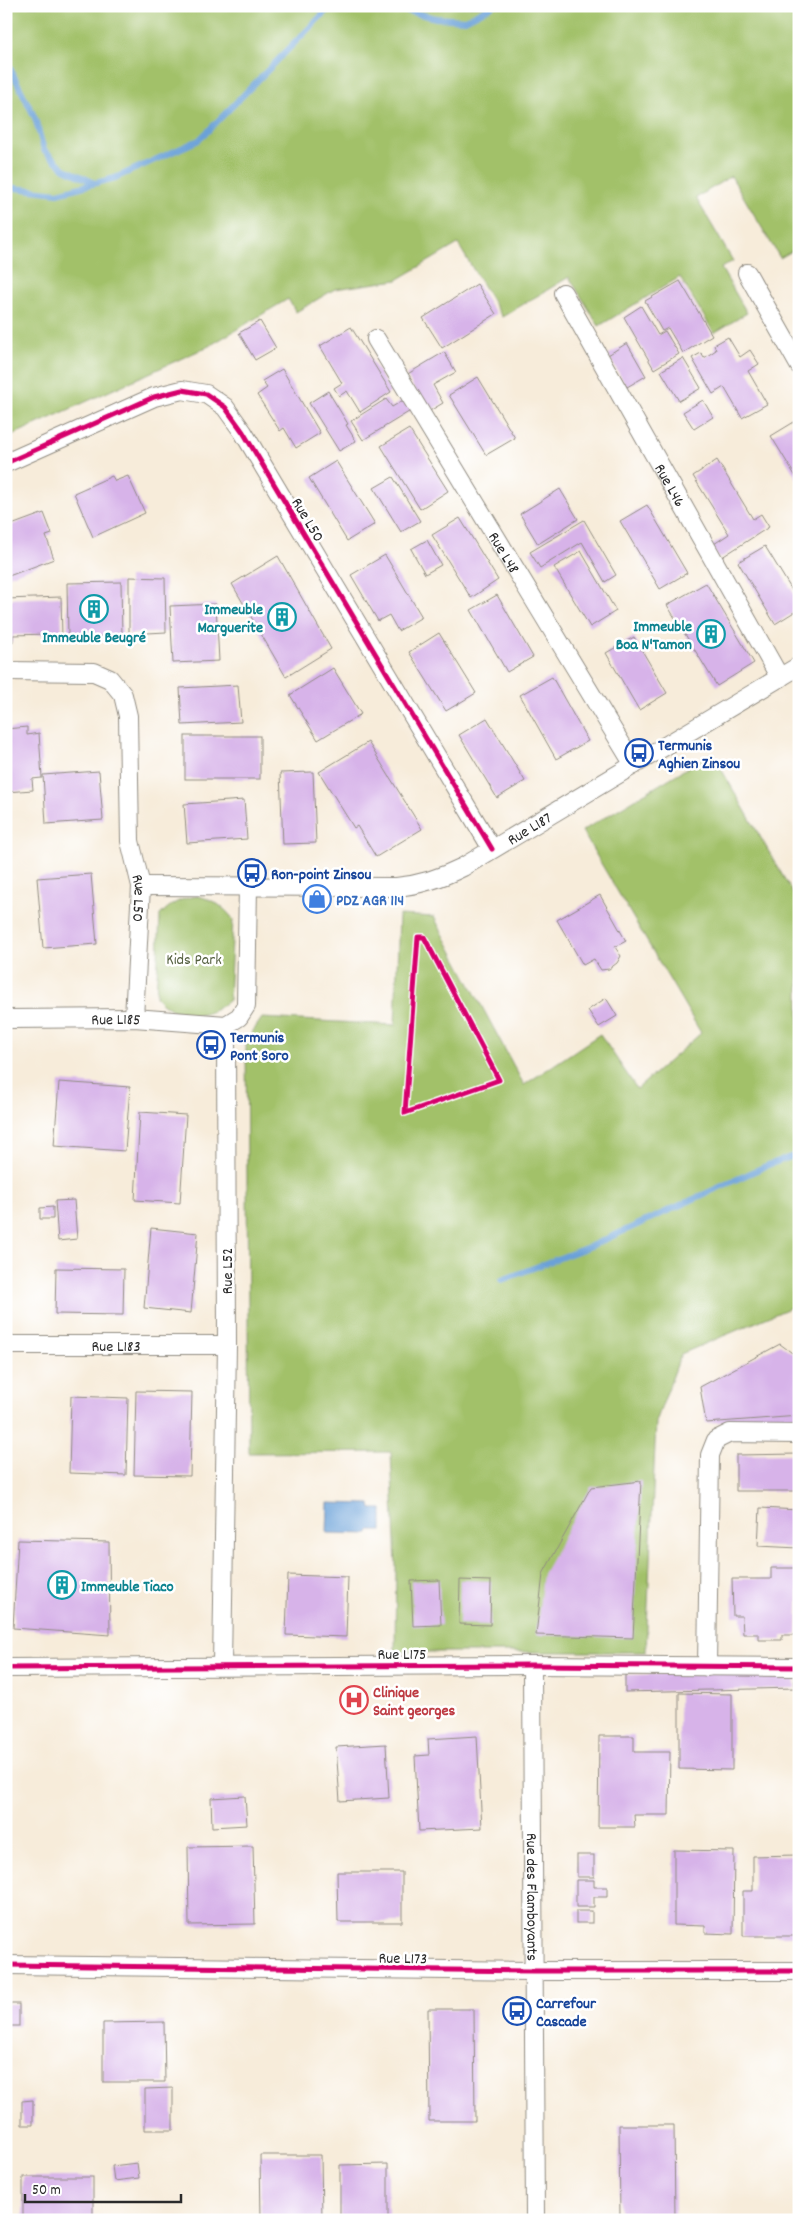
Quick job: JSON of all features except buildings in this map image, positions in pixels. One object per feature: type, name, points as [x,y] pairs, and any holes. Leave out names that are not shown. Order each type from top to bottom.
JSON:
[{"type":"street","points":[[747,273],[799,365]]},
{"type":"street","name":"Rue L46","points":[[562,293],[780,678]]},
{"type":"street","name":"Rue L48","points":[[376,339],[634,765]]},
{"type":"street","name":"Rue L50","points":[[6,463],[154,397],[182,390],[206,394],[225,407],[243,432],[492,849]]},
{"type":"street","name":"Rue L187","points":[[141,886],[396,887],[418,885],[439,878],[463,867],[799,666]]},
{"type":"street","name":"Rue L50","points":[[6,671],[94,672],[110,678],[123,695],[128,716],[130,841],[141,886],[134,1018]]},
{"type":"street","points":[[226,1025],[240,1017],[246,1006],[248,886]]},
{"type":"street","name":"Rue L185","points":[[6,1020],[134,1018],[226,1025]]},
{"type":"street","name":"Rue L52","points":[[222,1666],[226,1345],[226,1025]]},
{"type":"street","name":"Rue L183","points":[[6,1345],[226,1345]]},
{"type":"street","points":[[708,1667],[710,1455],[716,1440],[730,1433],[799,1434]]},
{"type":"street","name":"Rue L175","points":[[6,1668],[532,1665],[799,1667]]},
{"type":"street","name":"Rue des Flamboyants","points":[[532,1665],[535,2220]]},
{"type":"street","name":"Rue L173","points":[[6,1965],[535,1971],[799,1970]]},
{"type":"green space","points":[[6,6],[799,6],[799,247],[780,258],[731,176],[696,198],[733,261],[721,268],[747,313],[714,333],[680,277],[599,326],[569,277],[502,317],[458,244],[397,280],[335,289],[296,312],[288,299],[209,346],[6,438]]},
{"type":"green space","points":[[712,753],[795,897],[799,895],[799,1304],[681,1354],[656,1422],[646,1652],[395,1652],[396,1567],[391,1452],[249,1453],[246,1041],[262,1018],[395,1025],[399,915],[434,917],[524,1085],[600,1034],[637,1089],[701,1033],[582,831]]},
{"type":"green space","name":"Kids Park","points":[[198,896],[218,904],[233,919],[229,1000],[210,1012],[201,1015],[191,1015],[173,1010],[156,997],[160,915],[177,902]]},
{"type":"water","points":[[328,1503],[370,1504],[371,1509],[382,1509],[382,1531],[370,1531],[369,1534],[327,1533]]},
{"type":"waterway","points":[[6,187],[58,193],[115,178],[199,140],[327,10],[339,6]]},
{"type":"waterway","points":[[387,6],[436,18],[465,20],[492,6]]},
{"type":"waterway","points":[[6,60],[35,118],[44,150],[65,169],[95,183]]},
{"type":"waterway","points":[[502,1280],[591,1246],[768,1165],[799,1154]]},
{"type":"cycle path","points":[[6,463],[154,397],[182,390],[206,394],[225,407],[243,432],[492,849]]},
{"type":"cycle path","points":[[418,937],[424,937],[499,1080],[405,1113],[418,937]]},
{"type":"cycle path","points":[[6,1668],[532,1665],[799,1667]]},
{"type":"cycle path","points":[[6,1965],[535,1971],[799,1971]]},
{"type":"place","name":"Immeuble Beugré","points":[[94,609]]},
{"type":"place","name":"Immeuble Marguerite","points":[[282,617]]},
{"type":"place","name":"Immeuble Boa N'Tamon","points":[[711,634]]},
{"type":"place","name":"Termunis Aghien Zinsou","points":[[639,753]]},
{"type":"place","name":"Ron-point Zinsou","points":[[252,873]]},
{"type":"place","name":"PDZ AGR 114","points":[[317,899]]},
{"type":"place","name":"Termunis Pont Soro","points":[[211,1045]]},
{"type":"place","name":"Immeuble Tiaco","points":[[62,1585]]},
{"type":"place","name":"Clinique Saint georges","points":[[354,1700]]},
{"type":"place","name":"Carrefour Cascade","points":[[517,2011]]}]
